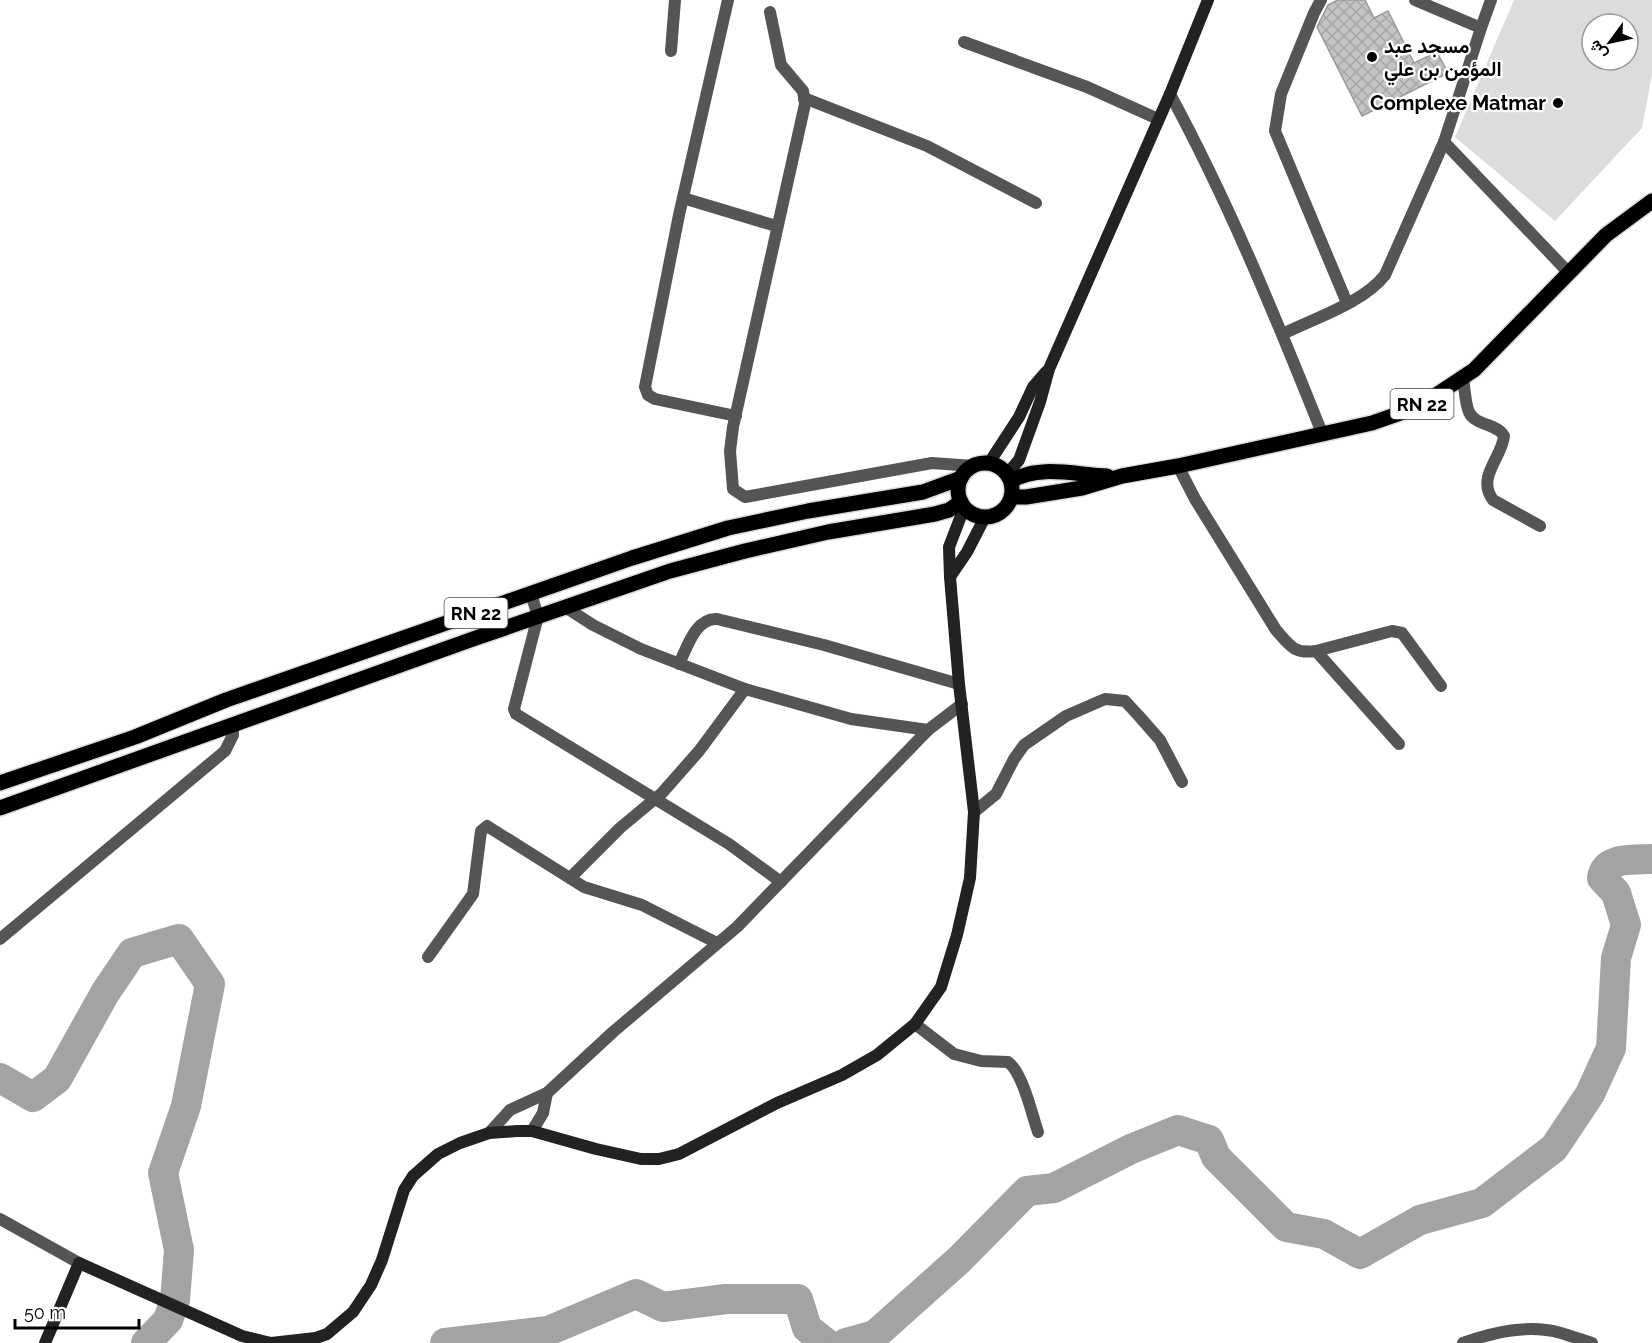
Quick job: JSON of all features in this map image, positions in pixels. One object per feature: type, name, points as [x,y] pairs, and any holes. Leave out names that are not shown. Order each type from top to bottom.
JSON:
[{"type":"main road","points":[[1009,478],[1019,460],[1049,369],[1170,94],[1208,0]]},
{"type":"main road","name":"RN 22","points":[[1012,497],[1082,488],[1122,476],[1178,466],[1372,423],[1418,407],[1463,379],[1510,335],[1606,235],[1652,201]]},
{"type":"main road","points":[[989,463],[1018,417],[1033,387],[1049,369]]},
{"type":"main road","points":[[45,1343],[79,1263],[242,1336],[271,1343],[326,1338],[353,1312],[371,1285],[382,1260],[404,1190],[413,1176],[438,1154],[489,1133],[532,1131],[641,1159],[659,1159],[679,1154],[777,1103],[851,1070],[877,1055],[915,1024],[941,987],[957,935],[970,878],[974,812],[959,684],[949,547],[963,505],[958,486],[961,478],[973,466],[989,463],[1002,469],[1009,478],[1012,497],[1004,510],[992,517],[985,517],[977,516],[963,505]]},
{"type":"main road","name":"RN 22","points":[[1009,478],[1047,471],[1085,476],[1122,476]]},
{"type":"main road","name":"RN 22","points":[[0,783],[135,737],[226,700],[632,558],[728,528],[808,511],[923,492],[942,487],[961,478]]},
{"type":"main road","points":[[869,501],[873,525]]},
{"type":"main road","name":"RN 22","points":[[0,808],[538,616],[692,565],[817,535],[935,514],[963,505]]},
{"type":"main road","points":[[950,577],[967,552],[985,517]]},
{"type":"main road","points":[[321,668],[330,690]]},
{"type":"street","points":[[671,51],[675,0]]},
{"type":"street","points":[[729,0],[683,198],[645,387],[646,393],[655,399],[736,416]]},
{"type":"street","points":[[1321,0],[1281,94],[1275,131],[1347,303]]},
{"type":"street","points":[[1415,0],[1481,28]]},
{"type":"street","points":[[1283,334],[1371,290],[1385,274],[1444,142],[1491,0]]},
{"type":"street","points":[[770,12],[781,65],[799,85],[805,104],[733,427],[730,451],[733,489],[741,496],[760,494],[932,462],[973,466]]},
{"type":"street","points":[[964,42],[1087,87],[1158,119]]},
{"type":"street","points":[[1170,94],[1230,213],[1283,334],[1322,433]]},
{"type":"street","points":[[804,98],[927,146],[1036,203]]},
{"type":"street","points":[[1444,142],[1568,272]]},
{"type":"street","points":[[683,198],[776,226]]},
{"type":"street","points":[[1463,379],[1470,414],[1477,421],[1501,430],[1504,436],[1486,482],[1490,496],[1493,500],[1540,526]]},
{"type":"street","points":[[1178,466],[1195,499],[1276,630],[1292,648],[1298,652],[1316,651],[1392,631],[1402,633],[1441,686]]},
{"type":"street","points":[[531,594],[538,616],[515,712],[654,800],[729,844],[781,882]]},
{"type":"street","points":[[565,607],[593,625],[641,650],[745,689],[851,718],[928,730]]},
{"type":"street","points":[[679,664],[693,635],[702,623],[709,619],[717,619],[824,645],[959,684]]},
{"type":"street","points":[[1316,651],[1399,744]]},
{"type":"street","points":[[570,878],[620,828],[654,800],[699,751],[745,689]]},
{"type":"street","points":[[974,812],[996,794],[1024,745],[1066,716],[1105,699],[1125,702],[1138,716],[1160,740],[1182,782]]},
{"type":"street","points":[[489,1133],[510,1110],[547,1092],[613,1032],[737,927],[928,730],[962,704]]},
{"type":"street","points":[[0,939],[225,751],[230,744],[233,726]]},
{"type":"street","points":[[428,957],[473,894],[478,839],[483,828],[487,826],[494,828],[584,887],[642,905],[717,943]]},
{"type":"street","points":[[915,1024],[954,1054],[965,1058],[1008,1062],[1012,1065],[1019,1078],[1038,1132]]},
{"type":"street","points":[[532,1131],[543,1113],[547,1092]]},
{"type":"street","points":[[0,1219],[79,1263]]},
{"type":"street","points":[[1463,1343],[1508,1331],[1530,1329],[1559,1332],[1592,1343]]},
{"type":"shaded area","name":"Complexe Matmar","points":[[1514,0],[1652,0],[1652,74],[1642,128],[1555,221],[1455,137]]},
{"type":"building","name":"مسجد عبد المؤمن بن علي","points":[[1338,0],[1365,0],[1374,18],[1388,11],[1414,63],[1437,52],[1448,73],[1362,116],[1317,27],[1328,5]]},
{"type":"waterway","points":[[846,1343],[875,1335],[960,1259],[1027,1191],[1054,1188],[1131,1149],[1178,1130],[1209,1140],[1216,1157],[1286,1227],[1324,1234],[1360,1254],[1420,1220],[1482,1203],[1554,1148],[1590,1094],[1611,1048],[1616,958],[1626,925],[1616,893],[1602,878],[1604,871],[1615,863],[1652,859]]},
{"type":"waterway","points":[[0,1078],[33,1097],[57,1079],[105,993],[132,953],[179,939],[210,984],[186,1106],[163,1173],[179,1250],[175,1300],[168,1320],[146,1343]]},
{"type":"waterway","points":[[445,1343],[548,1331],[636,1294],[663,1307],[726,1299],[798,1299],[807,1328],[826,1343]]},
{"type":"place","name":"مسجد عبد المؤمن بن علي","points":[[1372,57]]},
{"type":"place","name":"Complexe Matmar","points":[[1558,103]]}]
